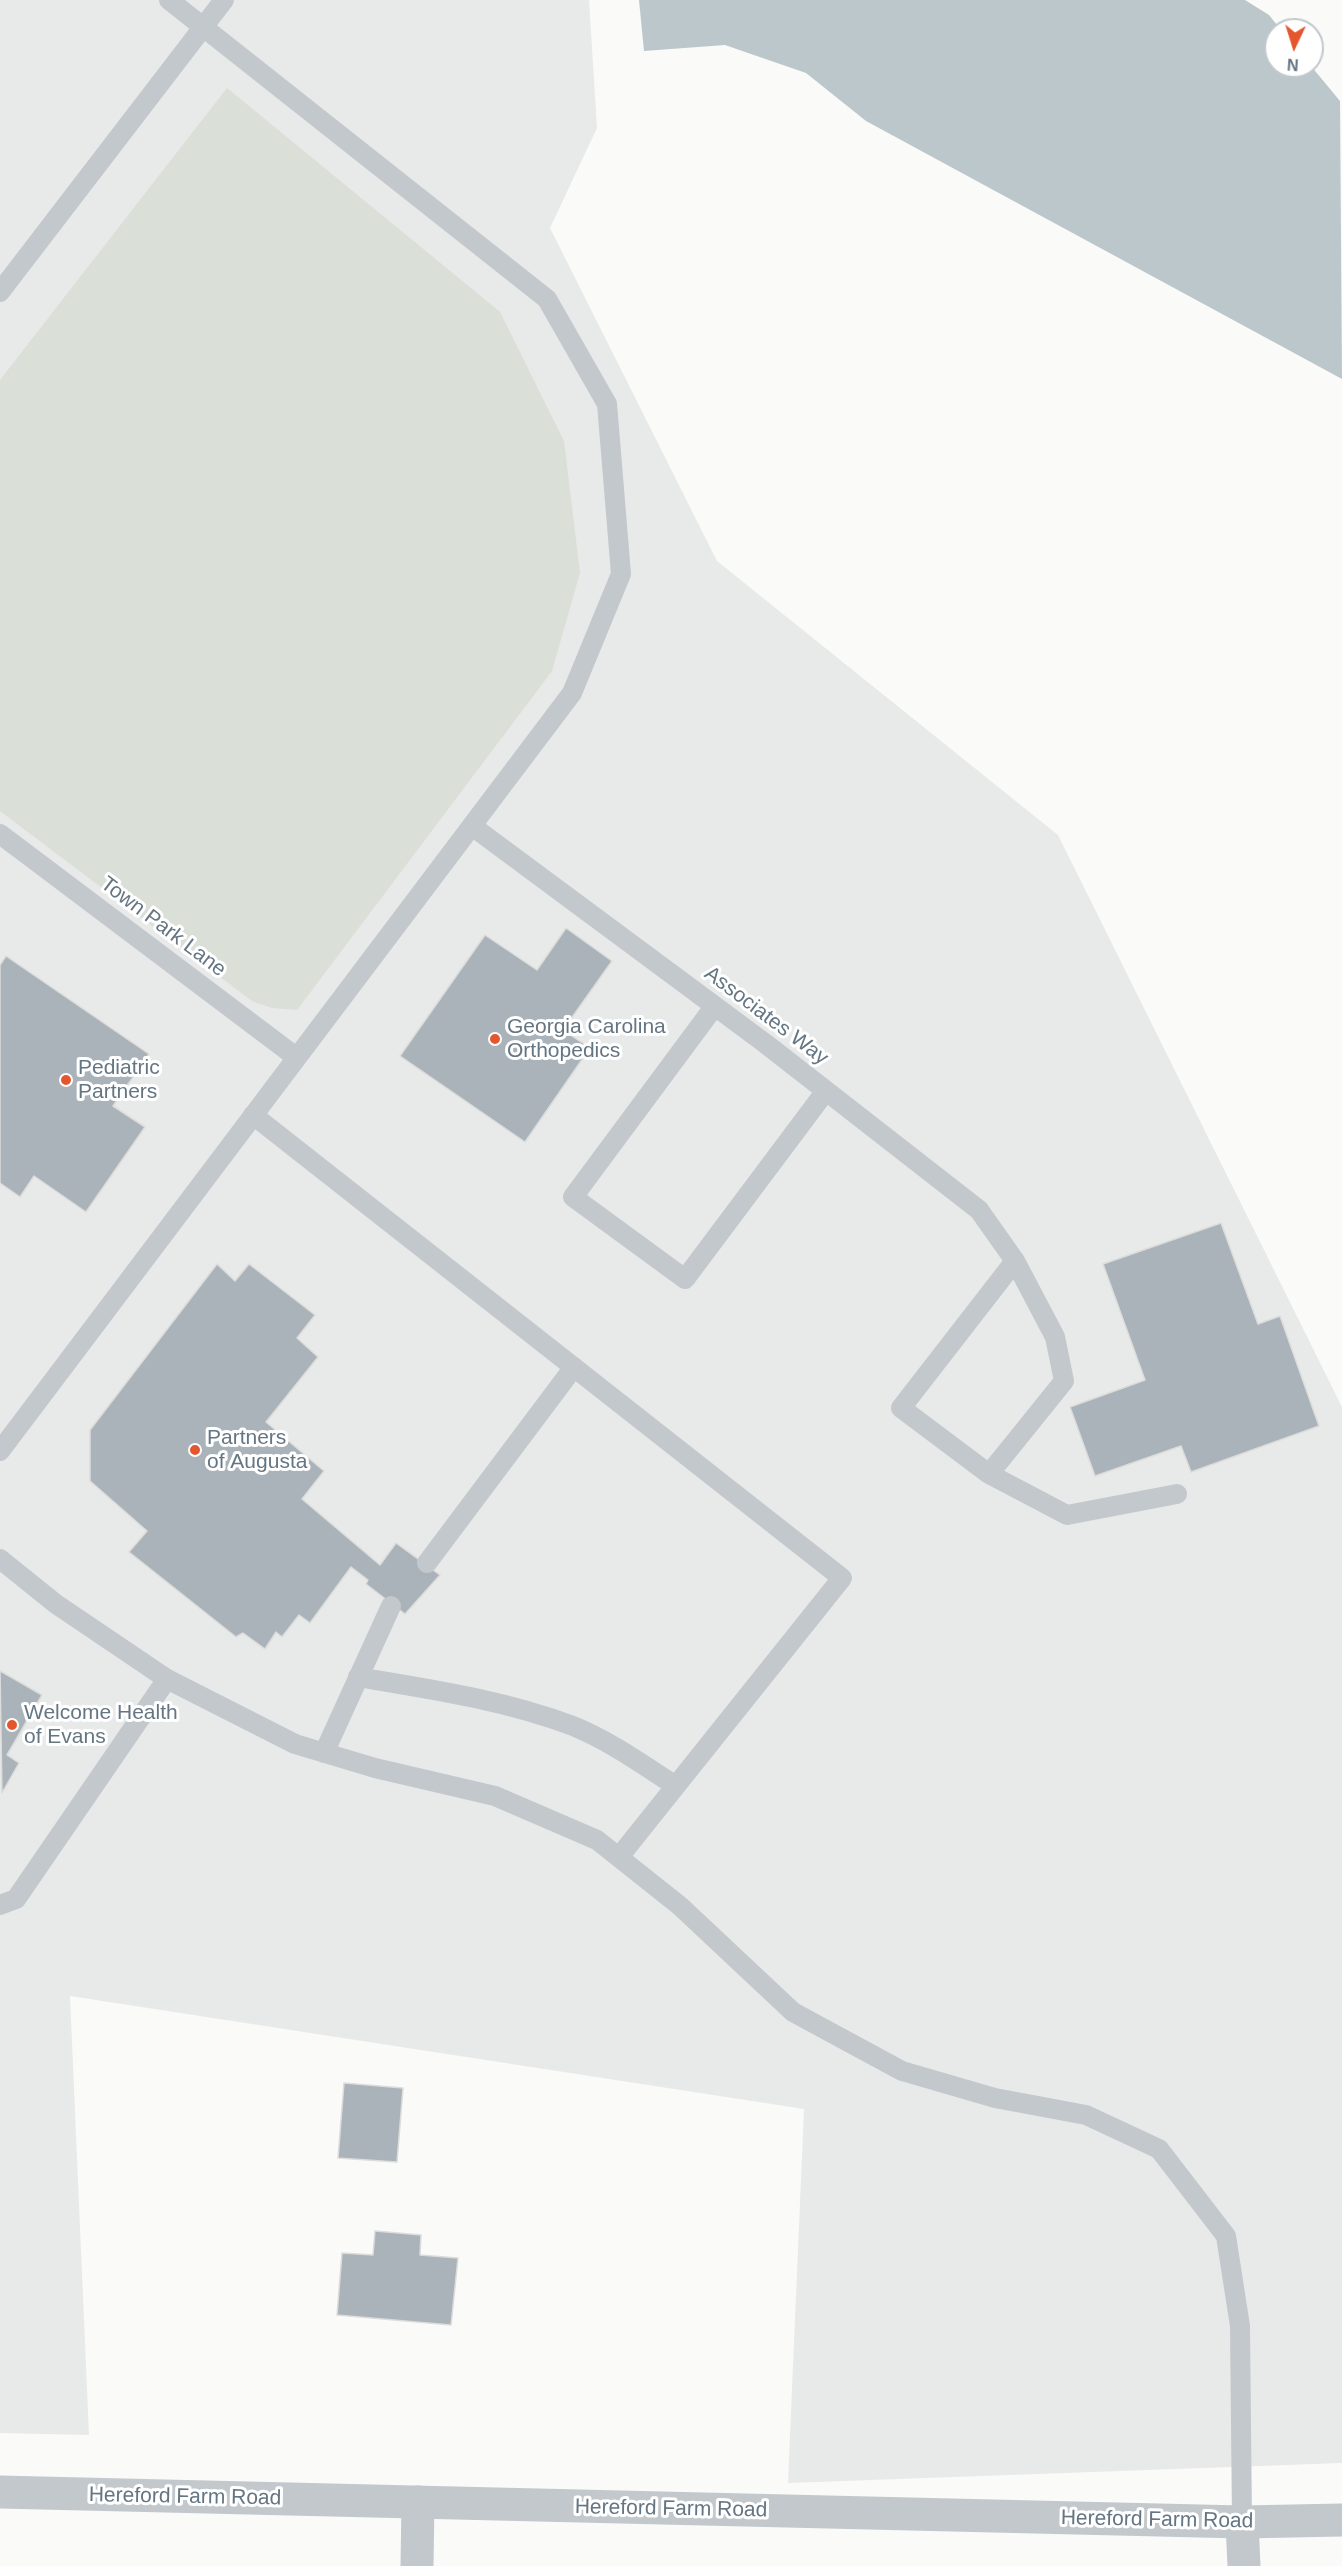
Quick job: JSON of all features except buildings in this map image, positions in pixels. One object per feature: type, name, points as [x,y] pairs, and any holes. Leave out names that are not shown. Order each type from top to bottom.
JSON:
[{"type":"street","name":"Hereford Farm Road","points":[[0,2492],[1242,2522],[1342,2520]]},
{"type":"street","points":[[417,2566],[418,2502]]},
{"type":"street","points":[[1242,2522],[1244,2566]]},
{"type":"lane","points":[[0,1451],[572,693],[621,574],[607,404],[547,299],[169,0]]},
{"type":"lane","points":[[0,292],[224,0]]},
{"type":"lane","name":"Associates Way","points":[[472,826],[714,1006],[979,1210],[1015,1261],[1055,1337],[1064,1381],[989,1474]]},
{"type":"lane","name":"Town Park Lane","points":[[0,834],[296,1058]]},
{"type":"lane","points":[[714,1006],[573,1197],[685,1279],[825,1092]]},
{"type":"lane","points":[[253,1115],[842,1578],[619,1857]]},
{"type":"lane","points":[[1015,1261],[901,1408],[989,1474],[1067,1515],[1176,1494]]},
{"type":"lane","points":[[427,1563],[573,1367]]},
{"type":"lane","points":[[0,1559],[56,1604],[167,1678],[295,1744],[375,1768],[495,1796],[597,1840],[680,1906],[793,2012],[892,2066],[995,2098],[1086,2115],[1159,2149],[1226,2236],[1240,2326],[1242,2522]]},
{"type":"lane","points":[[324,1753],[391,1606]]},
{"type":"lane","points":[[358,1677],[445,1691],[574,1727],[624,1752],[676,1786]]},
{"type":"lane","points":[[0,1905],[16,1899],[167,1678]]},
{"type":"shaded area","points":[[0,0],[589,0],[597,128],[550,228],[717,561],[1058,835],[1342,1407],[1342,2463],[788,2483],[804,2109],[70,1996],[89,2435],[0,2433]]},
{"type":"shaded area","points":[[639,0],[1245,0],[1271,18],[1264,18],[1264,78],[1321,78],[1340,101],[1342,379],[866,121],[806,73],[725,45],[644,51]]},
{"type":"shaded area","points":[[227,88],[500,312],[564,441],[580,573],[552,671],[297,1010],[272,1008],[252,1001],[0,811],[0,380]]},
{"type":"place","name":"Georgia Carolina Orthopedics","points":[[495,1039]]},
{"type":"place","name":"Pediatric Partners","points":[[66,1080]]},
{"type":"place","name":"Partners of Augusta","points":[[195,1450]]},
{"type":"place","name":"Welcome Health of Evans","points":[[12,1725]]}]
